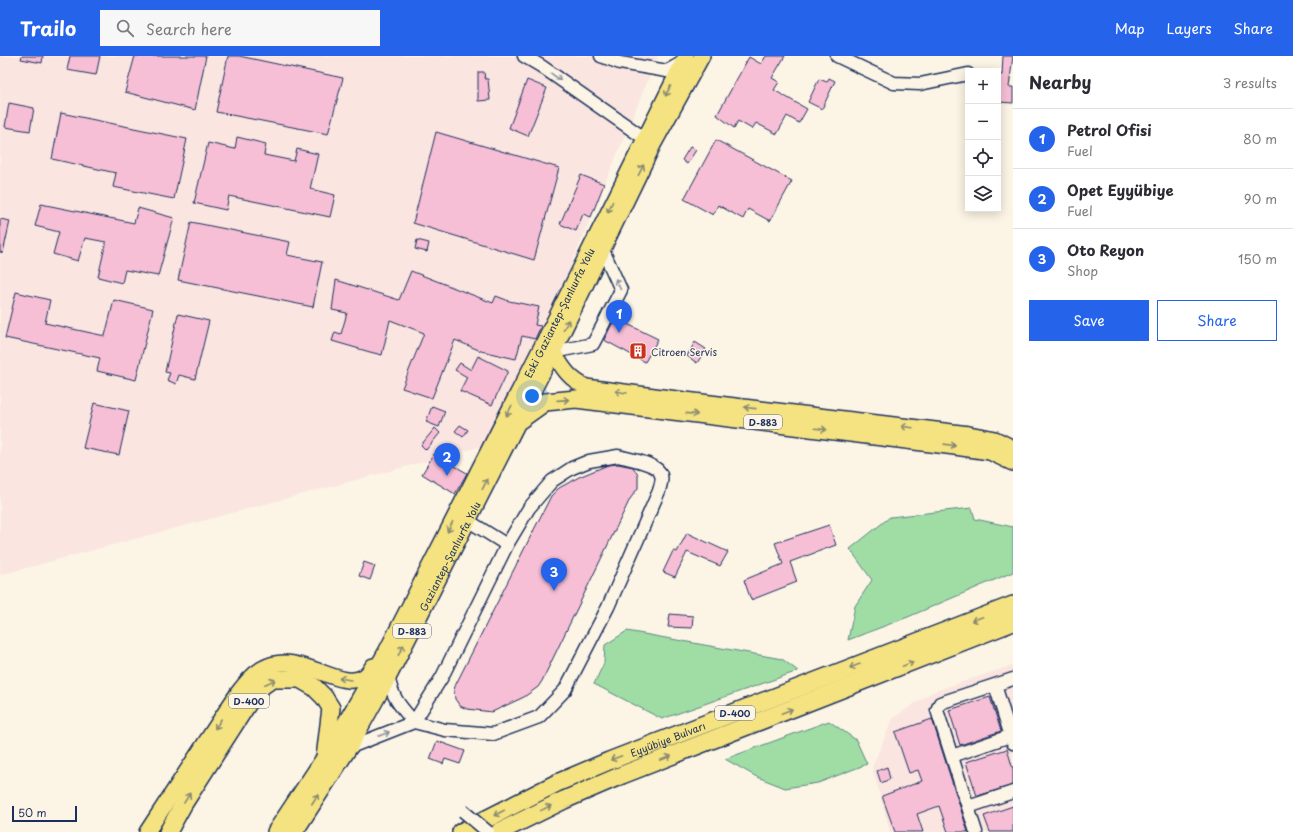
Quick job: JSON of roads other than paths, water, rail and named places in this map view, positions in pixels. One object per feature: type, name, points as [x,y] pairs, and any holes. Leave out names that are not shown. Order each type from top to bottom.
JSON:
[{"type":"highway","name":"D-883","points":[[516,422],[545,402],[576,399],[990,451],[1013,462]]},
{"type":"highway","name":"Gaziantep-Şanlıurfa Yolu","points":[[294,832],[348,748],[388,676],[516,422]]},
{"type":"highway","name":"Eyyübiye Bulvarı","points":[[461,832],[609,760],[1013,605]]},
{"type":"highway","name":"Eyyübiye Bulvarı","points":[[499,832],[564,800],[622,775],[1013,622]]},
{"type":"highway","name":"D-400","points":[[168,832],[184,802],[252,697],[262,686],[272,679],[300,679],[314,687],[332,708],[325,758],[276,832]]},
{"type":"main road","name":"Eski Gaziantep-Şanlıurfa Yolu","points":[[516,422],[553,352],[653,145],[702,56]]},
{"type":"main road","name":"Eski Gaziantep-Şanlıurfa Yolu","points":[[325,758],[386,652],[543,344],[684,59]]},
{"type":"main road","points":[[553,352],[564,371],[574,381],[586,386],[676,400],[969,434],[995,439],[1013,448]]},
{"type":"main road","points":[[147,832],[238,693],[252,676],[263,668],[292,662],[308,666],[345,680],[356,680],[366,676],[386,652]]},
{"type":"street","points":[[524,56],[543,61],[644,138]]},
{"type":"street","points":[[601,56],[620,63],[667,71],[684,59]]},
{"type":"street","points":[[837,56],[894,83],[920,84],[965,75]]},
{"type":"street","points":[[553,352],[593,344],[621,290],[602,250]]},
{"type":"street","points":[[348,748],[414,722],[442,677],[507,545],[529,508],[552,481],[572,468],[589,461],[618,456],[637,460],[659,471],[662,477],[659,491],[608,607],[565,690],[539,717],[493,734],[445,730],[414,722],[400,707],[391,690],[388,676]]},
{"type":"street","points":[[467,520],[507,545]]},
{"type":"street","points":[[976,832],[937,710],[940,703],[1013,679]]},
{"type":"street","points":[[952,756],[1012,739],[995,685]]},
{"type":"street","points":[[968,807],[1013,792]]},
{"type":"street","points":[[463,812],[488,832]]},
{"type":"place","name":"Petrol Ofisi","points":[[619,333]]},
{"type":"place","name":"Citroen Servis","points":[[638,351]]},
{"type":"place","name":"Opet Eyyübiye","points":[[447,476]]},
{"type":"place","name":"Oto Reyon","points":[[554,591]]}]
